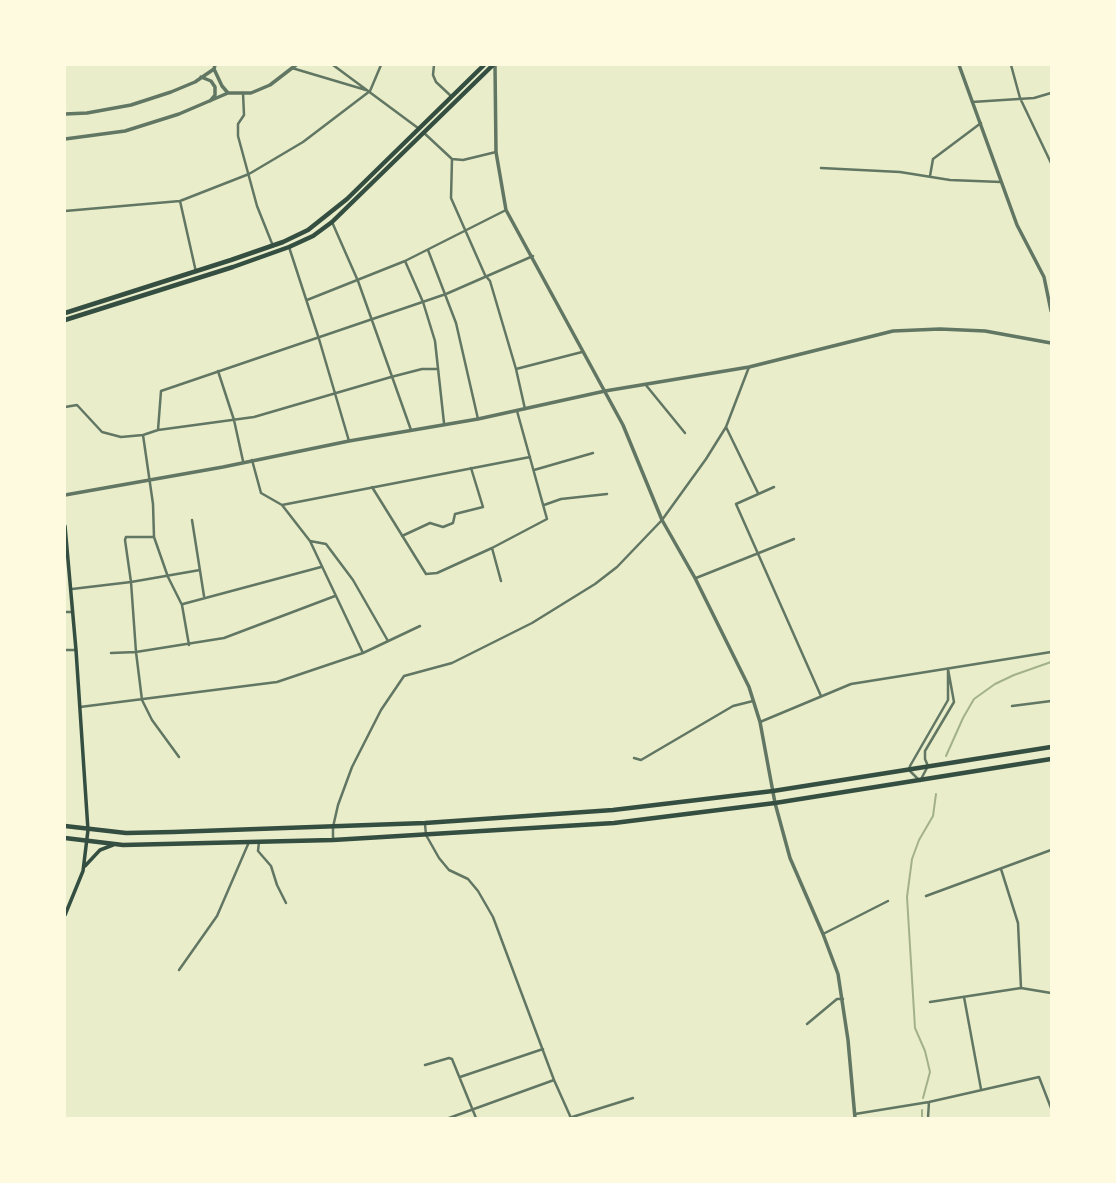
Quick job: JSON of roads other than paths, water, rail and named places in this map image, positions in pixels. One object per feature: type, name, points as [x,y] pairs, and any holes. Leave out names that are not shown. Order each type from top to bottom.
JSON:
[{"type":"main road","points":[[65,313],[273,246],[308,230],[328,217],[484,65]]},
{"type":"main road","points":[[65,320],[233,267],[313,236],[332,222],[494,65]]},
{"type":"main road","points":[[231,260],[233,267]]},
{"type":"main road","points":[[65,526],[88,830],[83,867],[65,915]]},
{"type":"main road","points":[[65,826],[126,833],[333,827],[613,810],[773,791],[1051,747]]},
{"type":"main road","points":[[65,838],[113,845],[333,841],[614,822],[775,803],[1051,759]]},
{"type":"main road","points":[[83,867],[100,850],[113,845]]},
{"type":"street","points":[[333,65],[418,128],[452,159],[463,160],[496,152]]},
{"type":"street","points":[[65,211],[180,201],[249,174],[303,142],[370,91],[381,65]]},
{"type":"street","points":[[434,65],[436,82],[452,97]]},
{"type":"street","points":[[494,65],[496,152],[506,210],[605,391],[639,460],[662,520],[695,578],[750,687],[790,858],[838,974],[844,999],[855,1116],[1039,1076],[1051,1108]]},
{"type":"street","points":[[959,65],[1017,225],[1044,276],[1051,311]]},
{"type":"street","points":[[1011,65],[1020,98],[1051,163]]},
{"type":"street","points":[[65,139],[125,131],[228,93],[261,90],[294,66],[370,91]]},
{"type":"street","points":[[65,114],[131,105],[171,92],[201,77],[214,67],[228,93]]},
{"type":"street","points":[[201,77],[211,81],[215,87],[215,95],[209,102]]},
{"type":"street","points":[[243,93],[244,115],[238,124],[238,136],[257,206],[273,246]]},
{"type":"street","points":[[972,102],[1034,98],[1051,93]]},
{"type":"street","points":[[930,177],[933,159],[981,123]]},
{"type":"street","points":[[452,159],[451,198],[490,281],[525,409]]},
{"type":"street","points":[[821,168],[900,172],[950,180],[1001,181]]},
{"type":"street","points":[[180,201],[196,272]]},
{"type":"street","points":[[306,300],[405,261],[506,210]]},
{"type":"street","points":[[332,222],[358,281],[411,430]]},
{"type":"street","points":[[289,247],[349,440]]},
{"type":"street","points":[[428,250],[456,323],[478,419]]},
{"type":"street","points":[[158,430],[161,391],[446,294],[533,256]]},
{"type":"street","points":[[405,261],[423,302],[435,341],[444,424]]},
{"type":"street","points":[[65,495],[349,440],[478,419],[605,391],[749,367],[892,331],[985,331],[1051,343]]},
{"type":"street","points":[[516,369],[582,352]]},
{"type":"street","points":[[333,841],[338,805],[352,767],[381,710],[404,676],[452,663],[532,623],[617,567],[662,520],[726,427],[749,367]]},
{"type":"street","points":[[65,407],[77,405],[102,432],[121,437],[143,435],[158,430],[234,420],[422,369],[438,369]]},
{"type":"street","points":[[218,371],[234,420],[243,461]]},
{"type":"street","points":[[645,384],[685,433]]},
{"type":"street","points":[[372,487],[426,574],[437,573],[492,548],[547,519],[517,411]]},
{"type":"street","points":[[726,427],[758,493]]},
{"type":"street","points":[[143,435],[153,504],[154,537],[168,577],[182,605],[189,645]]},
{"type":"street","points":[[534,470],[593,453]]},
{"type":"street","points":[[282,505],[530,457]]},
{"type":"street","points":[[252,460],[261,493],[282,505],[310,541],[363,653]]},
{"type":"street","points":[[402,536],[430,523],[443,527],[453,523],[455,514],[484,507],[471,468]]},
{"type":"street","points":[[774,487],[736,504],[821,695]]},
{"type":"street","points":[[544,505],[561,499],[607,494]]},
{"type":"street","points":[[192,520],[204,597]]},
{"type":"street","points":[[154,537],[126,537],[136,652],[142,700],[152,720],[179,757]]},
{"type":"street","points":[[695,578],[794,539]]},
{"type":"street","points":[[310,541],[326,544],[353,580],[388,641]]},
{"type":"street","points":[[492,548],[501,581]]},
{"type":"street","points":[[182,605],[321,567]]},
{"type":"street","points":[[71,589],[168,577],[200,570]]},
{"type":"street","points":[[111,653],[189,645],[224,638],[335,596]]},
{"type":"street","points":[[65,612],[73,612]]},
{"type":"street","points":[[80,707],[277,682],[363,653],[420,626]]},
{"type":"street","points":[[65,650],[76,650]]},
{"type":"street","points":[[760,722],[851,684],[1051,652]]},
{"type":"street","points":[[948,669],[954,702],[925,751],[927,767],[920,781],[909,770],[948,700],[948,669]]},
{"type":"street","points":[[634,758],[641,760],[733,706],[753,701]]},
{"type":"street","points":[[1012,706],[1051,701]]},
{"type":"street","points":[[425,823],[426,835],[449,870],[468,879],[490,910],[570,1118],[634,1098]]},
{"type":"street","points":[[179,970],[217,916],[249,842]]},
{"type":"street","points":[[259,842],[258,851],[271,866],[276,885],[286,903]]},
{"type":"street","points":[[926,896],[1051,850]]},
{"type":"street","points":[[1001,870],[1018,923],[1021,988]]},
{"type":"street","points":[[823,933],[888,901]]},
{"type":"street","points":[[930,1002],[1021,988],[1051,993]]},
{"type":"street","points":[[964,997],[981,1089]]},
{"type":"street","points":[[807,1024],[837,999],[844,999]]},
{"type":"street","points":[[460,1077],[543,1049]]},
{"type":"street","points":[[425,1065],[452,1059],[476,1118]]},
{"type":"street","points":[[449,1118],[554,1080]]},
{"type":"street","points":[[928,1118],[929,1102]]},
{"type":"waterway","points":[[946,756],[974,699],[995,684],[1051,662]]},
{"type":"waterway","points":[[923,1098],[930,1072],[915,1028],[907,897],[912,859],[933,816],[936,794]]},
{"type":"waterway","points":[[922,1110],[922,1118]]}]
